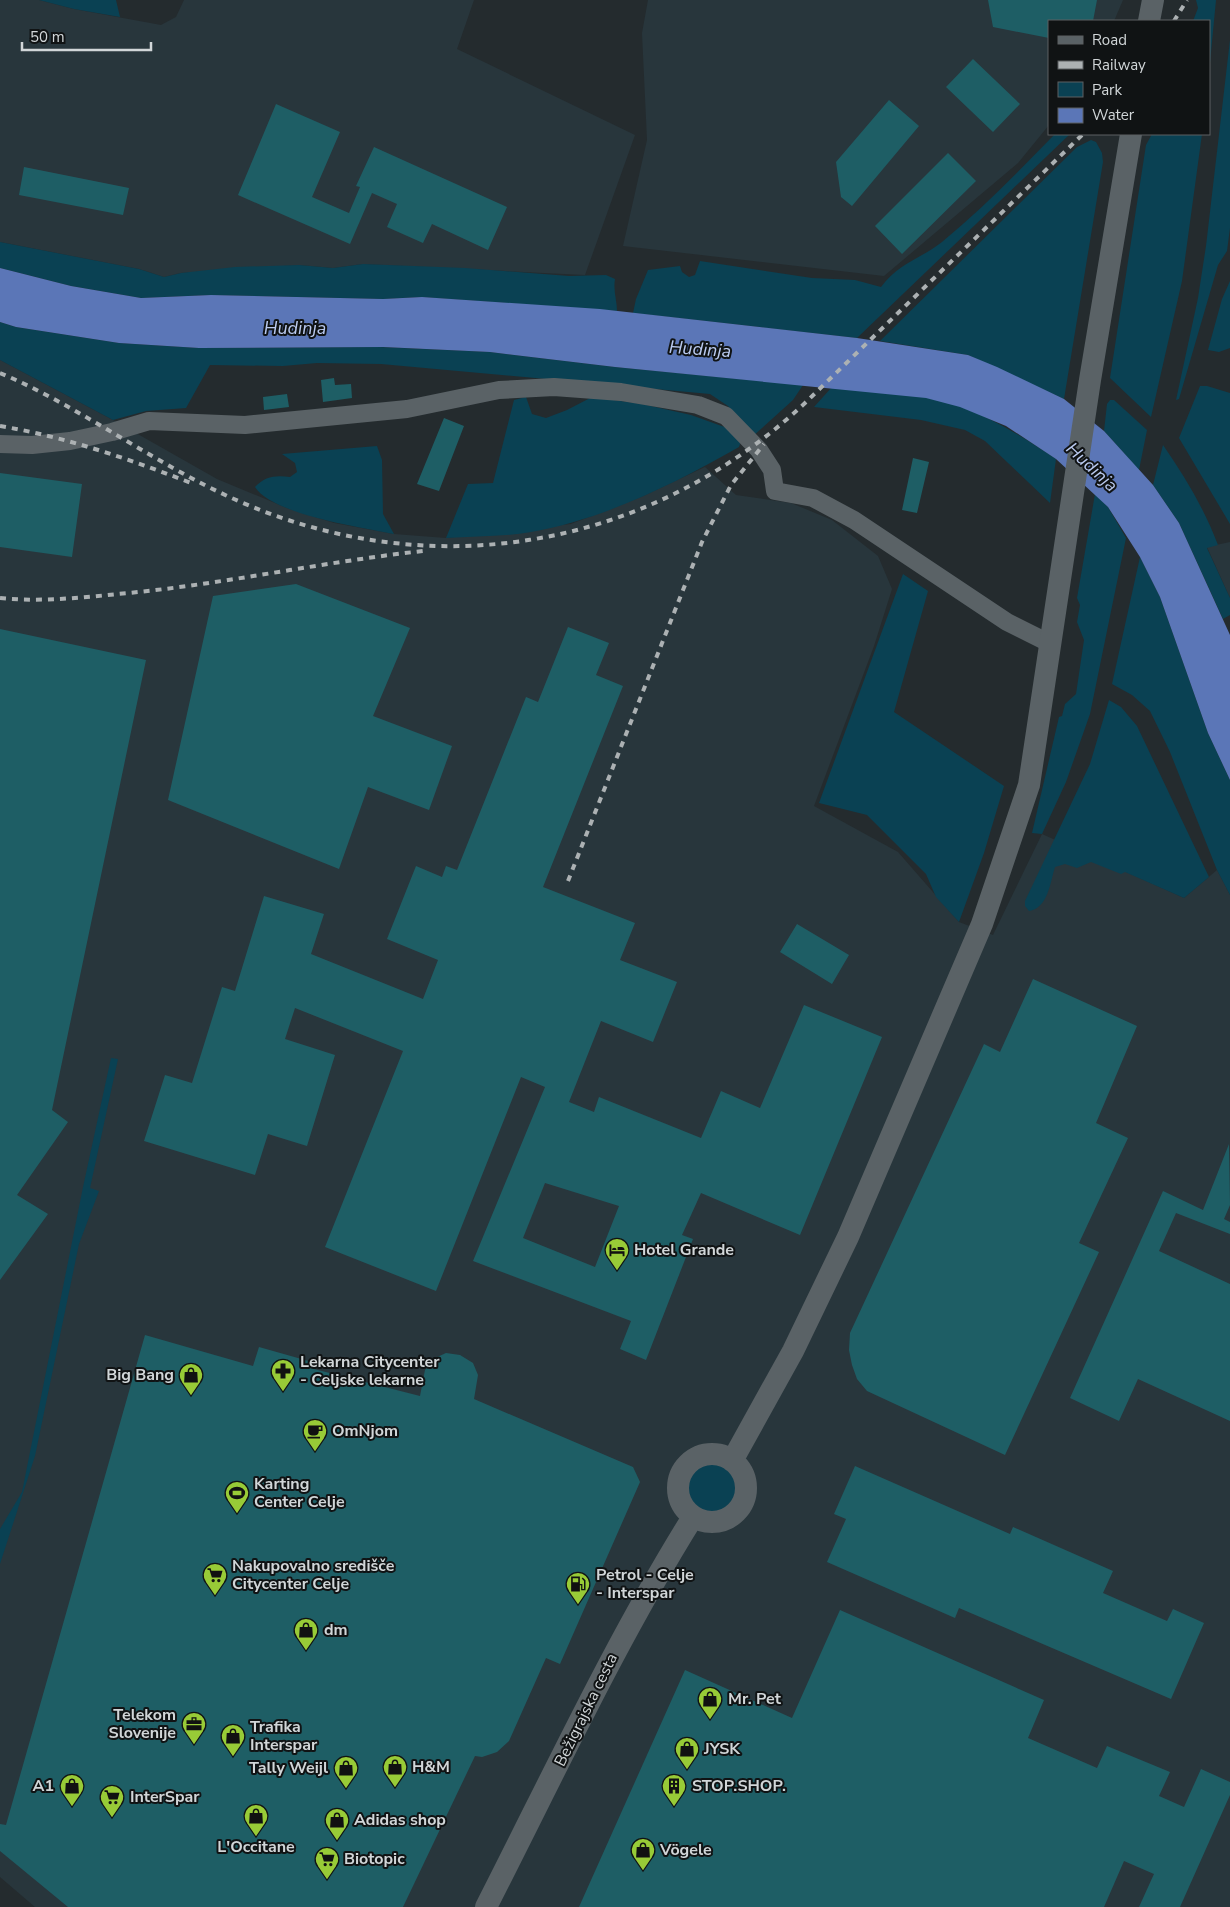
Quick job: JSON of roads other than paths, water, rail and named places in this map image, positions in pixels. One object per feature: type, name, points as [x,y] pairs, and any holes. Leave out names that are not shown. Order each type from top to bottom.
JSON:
[{"type":"street","points":[[1150,20],[1153,0]]},
{"type":"street","points":[[732,1461],[793,1351],[848,1237],[982,924],[1029,785],[1070,508],[1131,135]]},
{"type":"street","points":[[0,444],[32,445],[70,441],[112,432],[148,421],[245,425],[330,418],[407,409],[499,390],[536,388],[621,392],[698,405],[726,416],[754,446],[772,470],[774,491],[813,498],[854,520],[1007,622],[1051,644]]},
{"type":"street","points":[[708,1454],[716,1454],[732,1461],[744,1477],[746,1486],[741,1506],[725,1520],[703,1521],[693,1517],[681,1503],[678,1494],[678,1484],[686,1466],[700,1456],[708,1454]]},
{"type":"street","name":"Bežigrajska cesta","points":[[486,1907],[609,1661],[652,1584],[693,1517]]},
{"type":"water","name":"Hudinja","points":[[0,268],[71,286],[141,298],[211,295],[383,299],[422,297],[600,309],[857,338],[968,355],[997,367],[1064,399],[1104,431],[1153,485],[1179,523],[1230,635],[1230,780],[1208,733],[1160,597],[1140,557],[1108,507],[1056,459],[1006,426],[960,407],[926,398],[615,367],[490,352],[383,347],[199,348],[119,343],[16,327],[0,322]]},
{"type":"railway","points":[[1175,20],[1187,0]]},
{"type":"railway","points":[[0,373],[59,402],[204,485],[234,499],[308,526],[384,542],[459,546],[534,539],[607,521],[677,492],[743,453],[805,403],[1082,135]]},
{"type":"railway","points":[[0,426],[49,436],[97,450],[191,483]]},
{"type":"railway","points":[[568,881],[702,542],[731,485],[764,444]]},
{"type":"railway","points":[[0,598],[29,600],[59,599],[156,590],[423,551]]},
{"type":"place","name":"Hotel Grande","points":[[617,1271]]},
{"type":"place","name":"Lekarna Citycenter - Celjske lekarne","points":[[283,1392]]},
{"type":"place","name":"Big Bang","points":[[191,1396]]},
{"type":"place","name":"OmNjom","points":[[315,1452]]},
{"type":"place","name":"Karting Center Celje","points":[[237,1514]]},
{"type":"place","name":"Nakupovalno središče Citycenter Celje","points":[[215,1596]]},
{"type":"place","name":"Petrol - Celje - Interspar","points":[[578,1605]]},
{"type":"place","name":"dm","points":[[306,1651]]},
{"type":"place","name":"Mr. Pet","points":[[710,1720]]},
{"type":"place","name":"Telekom Slovenije","points":[[194,1745]]},
{"type":"place","name":"Trafika Interspar","points":[[233,1757]]},
{"type":"place","name":"JYSK","points":[[687,1770]]},
{"type":"place","name":"H&M","points":[[395,1788]]},
{"type":"place","name":"Tally Weijl","points":[[346,1789]]},
{"type":"place","name":"A1","points":[[72,1807]]},
{"type":"place","name":"STOP.SHOP.","points":[[674,1807]]},
{"type":"place","name":"InterSpar","points":[[112,1818]]},
{"type":"place","name":"L'Occitane","points":[[256,1837]]},
{"type":"place","name":"Adidas shop","points":[[337,1841]]},
{"type":"place","name":"Vögele","points":[[643,1871]]},
{"type":"place","name":"Biotopic","points":[[327,1880]]}]
